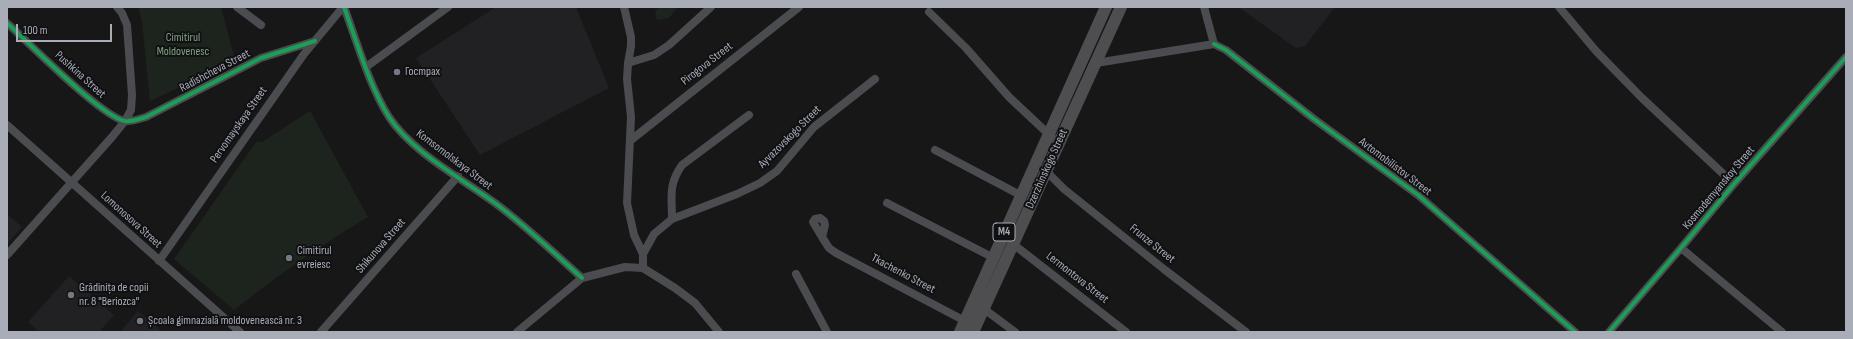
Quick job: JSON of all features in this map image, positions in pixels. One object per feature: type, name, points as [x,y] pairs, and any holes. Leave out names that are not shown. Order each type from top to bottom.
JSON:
[{"type":"highway","name":"Dzerzhinskogo Street","points":[[963,327],[992,258],[1022,196],[1048,133],[1106,7]]},
{"type":"highway","name":"Dzerzhinskogo Street","points":[[973,332],[1121,7]]},
{"type":"street","points":[[7,255],[125,121],[131,110],[132,95],[127,25],[122,13],[117,7]]},
{"type":"street","points":[[237,7],[261,25]]},
{"type":"street","name":"Pervomayskaya Street","points":[[159,261],[304,54],[344,7]]},
{"type":"street","name":"Komsomolskaya Street","points":[[344,7],[366,66],[382,103],[396,126],[412,143],[522,224],[582,278]]},
{"type":"street","points":[[366,66],[448,7]]},
{"type":"street","points":[[624,7],[631,37],[628,63],[631,140],[628,162],[627,202],[634,235],[642,254],[643,268]]},
{"type":"street","points":[[628,63],[654,55],[669,45],[711,7]]},
{"type":"street","name":"Pirogova Street","points":[[631,140],[799,7]]},
{"type":"street","points":[[1096,63],[1214,44],[1204,7]]},
{"type":"street","points":[[1559,7],[1596,51],[1642,98],[1734,184]]},
{"type":"street","name":"Dzerzhinskogo Street","points":[[929,12],[966,48],[1009,96],[1048,133]]},
{"type":"street","name":"Pushkina Street","points":[[7,22],[99,106],[118,119],[125,121]]},
{"type":"street","name":"Radishcheva Street","points":[[125,121],[134,121],[152,114],[261,58],[315,41]]},
{"type":"street","name":"Avtomobilistov Street","points":[[1214,44],[1226,50],[1314,119],[1418,194],[1575,332]]},
{"type":"street","name":"Kosmodemyanskoy Street","points":[[1609,332],[1734,184],[1846,57]]},
{"type":"street","name":"Ayvazovskogo Street","points":[[642,254],[654,234],[672,219],[737,194],[760,183],[777,171],[814,127],[875,79]]},
{"type":"street","points":[[672,219],[670,194],[672,182],[682,165],[749,115]]},
{"type":"street","name":"Lomonosova Street","points":[[7,125],[240,332]]},
{"type":"street","points":[[1048,133],[1058,143]]},
{"type":"street","points":[[935,150],[1022,196]]},
{"type":"street","name":"Frunze Street","points":[[1046,172],[1064,189],[1165,270],[1246,332]]},
{"type":"street","name":"Shikunova Street","points":[[321,332],[458,176]]},
{"type":"street","points":[[887,203],[992,258]]},
{"type":"street","name":"Tkachenko Street","points":[[822,237],[830,248],[963,327]]},
{"type":"street","name":"Lermontova Street","points":[[1014,244],[1126,332]]},
{"type":"street","points":[[1681,248],[1782,332]]},
{"type":"street","points":[[517,332],[582,278],[625,266],[643,268],[675,288],[695,303],[719,332]]},
{"type":"street","points":[[796,274],[827,332]]},
{"type":"street","points":[[984,309],[1015,332]]},
{"type":"shaded area","points":[[496,7],[576,7],[609,88],[480,155],[416,58]]},
{"type":"shaded area","points":[[1238,7],[1335,7],[1305,46],[1296,48]]},
{"type":"shaded area","points":[[7,214],[22,227],[7,244]]},
{"type":"shaded area","name":"Grădinița de copii nr. 8 \"Beriozca\"","points":[[69,276],[114,315],[99,332],[39,332],[28,322]]},
{"type":"shaded area","name":"Școala gimnazială moldovenească nr. 3","points":[[138,311],[163,332],[120,332]]},
{"type":"green space","name":"Cimitirul Moldovenesc","points":[[138,7],[221,7],[236,63],[223,67],[150,101],[142,22]]},
{"type":"green space","points":[[659,7],[678,7],[669,18],[657,20],[655,12]]},
{"type":"green space","points":[[310,111],[368,217],[300,261],[234,310],[174,259],[256,142],[262,142]]},
{"type":"cycle path","points":[[344,7],[375,91],[389,117],[399,130],[410,142],[438,164],[495,203],[518,221],[582,278]]},
{"type":"cycle path","points":[[7,23],[83,93],[100,107],[125,121],[146,117],[261,58],[315,41]]},
{"type":"cycle path","points":[[1214,44],[1226,50],[1314,119],[1418,195],[1575,332]]},
{"type":"cycle path","points":[[1609,332],[1734,184],[1846,57]]},
{"type":"place","name":"Гострах","points":[[397,72]]},
{"type":"place","name":"Cimitirul evreiesc","points":[[289,258]]},
{"type":"place","name":"Grădinița de copii nr. 8 \"Beriozca\"","points":[[71,295]]},
{"type":"place","name":"Școala gimnazială moldovenească nr. 3","points":[[140,321]]}]
